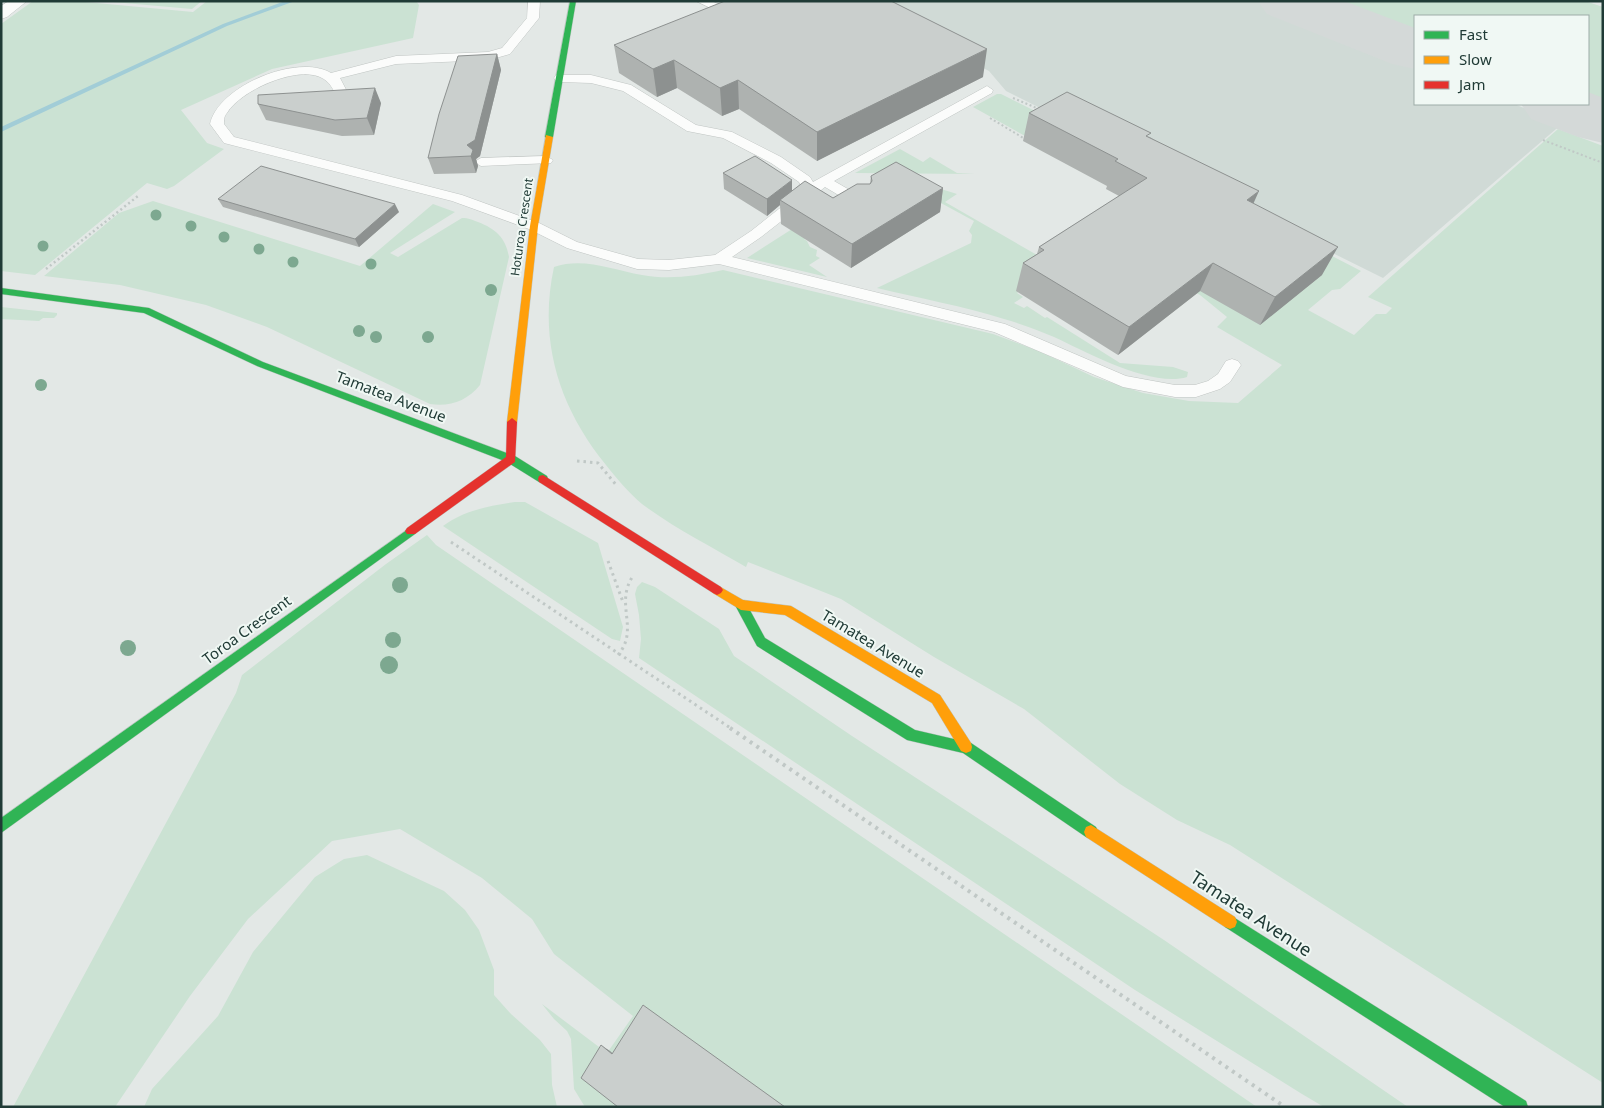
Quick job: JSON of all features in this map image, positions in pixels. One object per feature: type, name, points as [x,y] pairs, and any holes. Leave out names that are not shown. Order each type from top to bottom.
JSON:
[{"type":"street","points":[[1,14],[19,1]]},
{"type":"street","name":"Hoturoa Crescent","points":[[511,459],[511,432],[534,226],[560,78],[576,2]]},
{"type":"street","name":"Tamatea Avenue","points":[[1,291],[146,310],[260,364],[511,459],[741,605],[787,610],[936,699],[966,747]]},
{"type":"street","name":"Toroa Crescent","points":[[1,826],[511,459]]},
{"type":"street","name":"Tamatea Avenue","points":[[741,605],[761,642],[912,736],[966,747],[1116,849],[1520,1107]]},
{"type":"lane","points":[[331,77],[396,60],[489,56],[506,51],[533,18],[534,1]]},
{"type":"lane","points":[[702,1],[727,12]]},
{"type":"lane","points":[[344,97],[337,82],[331,77],[310,71],[294,72],[266,78],[244,89],[219,113],[217,124],[229,140],[457,198],[534,226],[572,245],[637,264],[669,265],[719,259],[998,328],[1123,381],[1175,391],[1196,391],[1214,385],[1224,378],[1232,366]]},
{"type":"lane","points":[[560,78],[591,79],[627,88],[692,128],[727,135],[776,160],[805,180],[811,192]]},
{"type":"lane","points":[[719,259],[756,234],[824,181],[987,90]]},
{"type":"lane","points":[[481,162],[546,160]]},
{"type":"lane","points":[[824,181],[862,203]]},
{"type":"path","points":[[1006,95],[1039,109],[1038,117]]},
{"type":"path","points":[[985,116],[1032,143]]},
{"type":"path","points":[[1025,139],[1030,136]]},
{"type":"path","points":[[1544,140],[1603,163]]},
{"type":"path","points":[[43,272],[138,196]]},
{"type":"path","points":[[448,541],[806,778],[1285,1107]]},
{"type":"path","points":[[618,655],[626,644],[628,628],[624,605],[627,585],[637,572]]},
{"type":"shaded area","points":[[852,1],[1256,1],[1414,65],[1414,105],[1517,105],[1563,123],[1383,278],[1006,91],[989,71]]},
{"type":"green space","points":[[33,1],[75,1],[193,12],[207,1],[416,1],[419,5],[413,38],[272,69],[181,110],[207,143],[224,149],[174,186],[167,189],[147,183],[35,275],[1,271],[1,24]]},
{"type":"green space","points":[[102,1],[202,1],[192,9]]},
{"type":"green space","points":[[1340,1],[1585,1],[1603,7],[1603,99],[1589,94],[1589,15],[1414,15],[1414,29]]},
{"type":"green space","points":[[997,94],[1001,94],[1035,111],[1025,136],[973,107]]},
{"type":"green space","points":[[1558,129],[1603,146],[1603,1083],[1230,845],[1177,820],[1120,784],[1024,709],[934,657],[841,599],[748,562],[746,567],[654,513],[632,495],[590,443],[576,420],[556,372],[551,347],[549,321],[554,267],[576,263],[598,265],[642,275],[662,277],[693,276],[723,270],[993,334],[1039,351],[1094,377],[1143,393],[1189,401],[1238,403],[1282,365],[1217,327],[1227,317],[1200,295],[1187,288],[1307,243],[1361,271],[1340,289],[1332,290],[1308,310],[1354,335],[1376,314],[1386,314],[1392,308],[1368,297]]},
{"type":"green space","points":[[900,149],[923,162],[930,157],[957,173],[975,174],[855,173]]},
{"type":"green space","points":[[941,189],[957,194],[945,202],[1044,259],[1037,278],[1017,293],[1023,297],[1014,303],[1024,308],[1027,306],[1045,318],[1047,317],[1120,363],[1173,367],[1188,372],[1187,377],[1173,379],[1156,378],[1138,373],[1119,367],[1048,334],[1017,323],[972,310],[877,288],[971,243],[972,235],[969,231],[974,221],[917,190]]},
{"type":"green space","points":[[153,201],[360,266],[433,204],[455,212],[390,253],[398,257],[462,218],[467,218],[490,228],[503,239],[509,257],[480,385],[470,395],[458,402],[444,405],[430,404],[267,327],[206,305],[120,285],[44,276],[119,213]]},
{"type":"green space","points":[[823,207],[841,217],[804,239],[810,247],[817,250],[816,256],[820,258],[809,265],[827,277],[747,258],[789,231]]},
{"type":"green space","points":[[1,307],[57,313],[57,315],[54,318],[43,318],[39,321],[1,319]]},
{"type":"green space","points":[[515,502],[525,502],[598,543],[623,627],[620,641],[612,639],[443,526],[469,512]]},
{"type":"green space","points":[[427,535],[436,545],[1257,1107],[585,1107],[574,1089],[571,1039],[567,1031],[542,1004],[607,1053],[633,1016],[554,954],[532,919],[482,878],[400,829],[332,841],[248,919],[190,996],[115,1107],[13,1107],[236,693],[242,675],[386,564]]},
{"type":"green space","points":[[642,582],[655,587],[719,629],[734,656],[852,736],[1164,940],[1408,1107],[1324,1107],[1135,990],[639,658],[641,639],[635,594],[637,587]]},
{"type":"green space","points":[[367,855],[444,891],[465,910],[479,930],[494,970],[494,995],[511,1014],[540,1040],[551,1054],[552,1085],[557,1107],[144,1107],[152,1089],[218,1016],[253,952],[315,877],[344,859]]},
{"type":"building","points":[[725,1],[891,1],[987,49],[817,132],[738,80],[720,88],[674,60],[653,69],[614,45]]},
{"type":"building","points":[[497,54],[475,140],[467,145],[473,150],[471,156],[428,158],[439,114],[458,56]]},
{"type":"building","points":[[375,88],[367,118],[335,120],[258,104],[258,95]]},
{"type":"building","points":[[1067,92],[1151,133],[1146,136],[1259,191],[1247,200],[1338,247],[1275,297],[1213,263],[1129,327],[1023,263],[1044,250],[1039,247],[1147,178],[1115,161],[1118,159],[1029,113]]},
{"type":"building","points":[[755,156],[792,180],[767,199],[723,173]]},
{"type":"building","points":[[896,162],[943,188],[852,244],[780,200],[805,181],[833,198],[857,184],[870,184],[872,181],[871,176]]},
{"type":"building","points":[[261,166],[395,204],[355,239],[218,199]]},
{"type":"building","points":[[643,1005],[785,1107],[618,1107],[581,1078],[601,1045],[612,1054]]},
{"type":"waterway","points":[[1,130],[225,25],[292,1]]},
{"type":"taxiway","points":[[1288,1],[1414,50]]},
{"type":"taxiway","points":[[1558,105],[1603,122]]},
{"type":"traffic: fast","points":[[549,137],[573,1]]},
{"type":"traffic: fast","points":[[1,291],[146,310],[260,364],[511,459],[543,479]]},
{"type":"traffic: fast","points":[[1,826],[411,531]]},
{"type":"traffic: fast","points":[[741,605],[761,642],[912,736],[966,747],[1091,832]]},
{"type":"traffic: fast","points":[[1230,922],[1520,1107]]},
{"type":"traffic: slow","points":[[512,422],[534,226],[549,137]]},
{"type":"traffic: slow","points":[[717,590],[741,605],[787,610],[936,699],[966,747]]},
{"type":"traffic: slow","points":[[1091,832],[1230,922]]},
{"type":"traffic: jam","points":[[411,531],[511,459],[512,422]]},
{"type":"traffic: jam","points":[[543,479],[717,590]]}]
